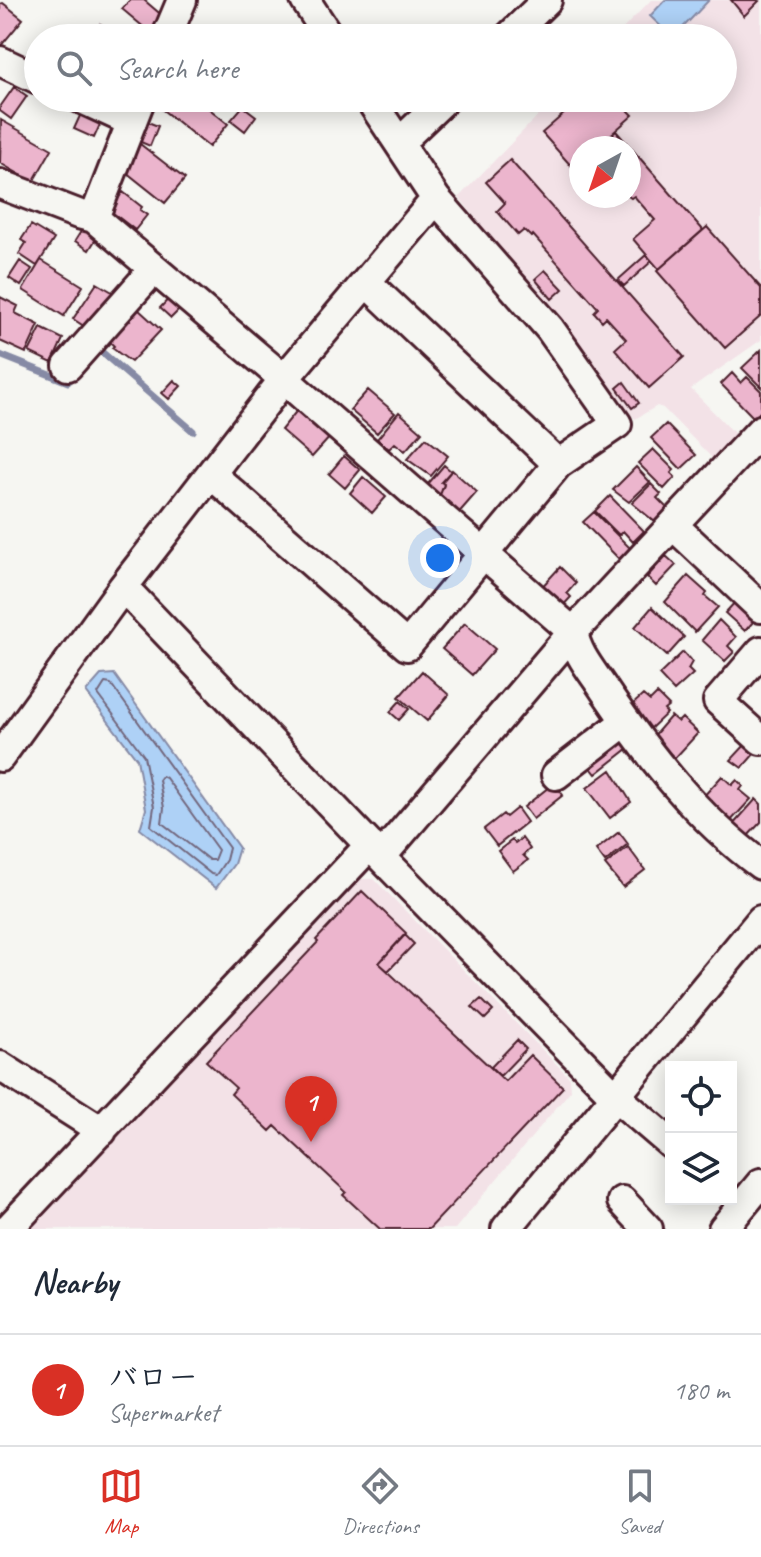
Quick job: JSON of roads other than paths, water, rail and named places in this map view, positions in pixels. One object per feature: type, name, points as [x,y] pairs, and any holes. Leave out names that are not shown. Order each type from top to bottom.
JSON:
[{"type":"street","points":[[305,0],[321,24]]},
{"type":"street","points":[[522,24],[547,0]]},
{"type":"street","points":[[170,24],[175,4]]},
{"type":"street","points":[[0,61],[24,72]]},
{"type":"street","points":[[94,218],[135,112]]},
{"type":"street","points":[[211,474],[407,646],[558,464],[617,424],[550,329],[436,199],[378,112]]},
{"type":"street","points":[[399,143],[431,112]]},
{"type":"street","points":[[0,184],[94,218],[284,379],[573,632],[576,647],[626,721],[685,798],[729,842],[761,865]]},
{"type":"street","points":[[0,757],[123,587],[284,379],[436,199]]},
{"type":"street","points":[[68,366],[154,269]]},
{"type":"street","points":[[366,282],[558,464]]},
{"type":"street","points":[[8,1229],[376,851],[573,632],[761,430]]},
{"type":"street","points":[[673,525],[761,608]]},
{"type":"street","points":[[123,587],[615,1096],[665,1139]]},
{"type":"street","points":[[761,651],[718,701],[761,740]]},
{"type":"street","points":[[556,775],[626,721]]},
{"type":"street","points":[[506,1229],[761,920]]},
{"type":"street","points":[[0,1066],[102,1131]]},
{"type":"street","points":[[723,1229],[745,1208],[761,1183]]},
{"type":"street","points":[[622,1201],[648,1229]]},
{"type":"water","points":[[665,0],[709,0],[686,24],[658,24],[650,16]]},
{"type":"water","points":[[114,674],[239,848],[234,864],[216,888],[140,829],[146,809],[137,759],[86,692],[101,675]]},
{"type":"waterway","points":[[94,351],[97,348],[193,431]]},
{"type":"waterway","points":[[0,355],[68,382],[76,373]]},
{"type":"place","name":"バロー","points":[[311,1142]]}]
